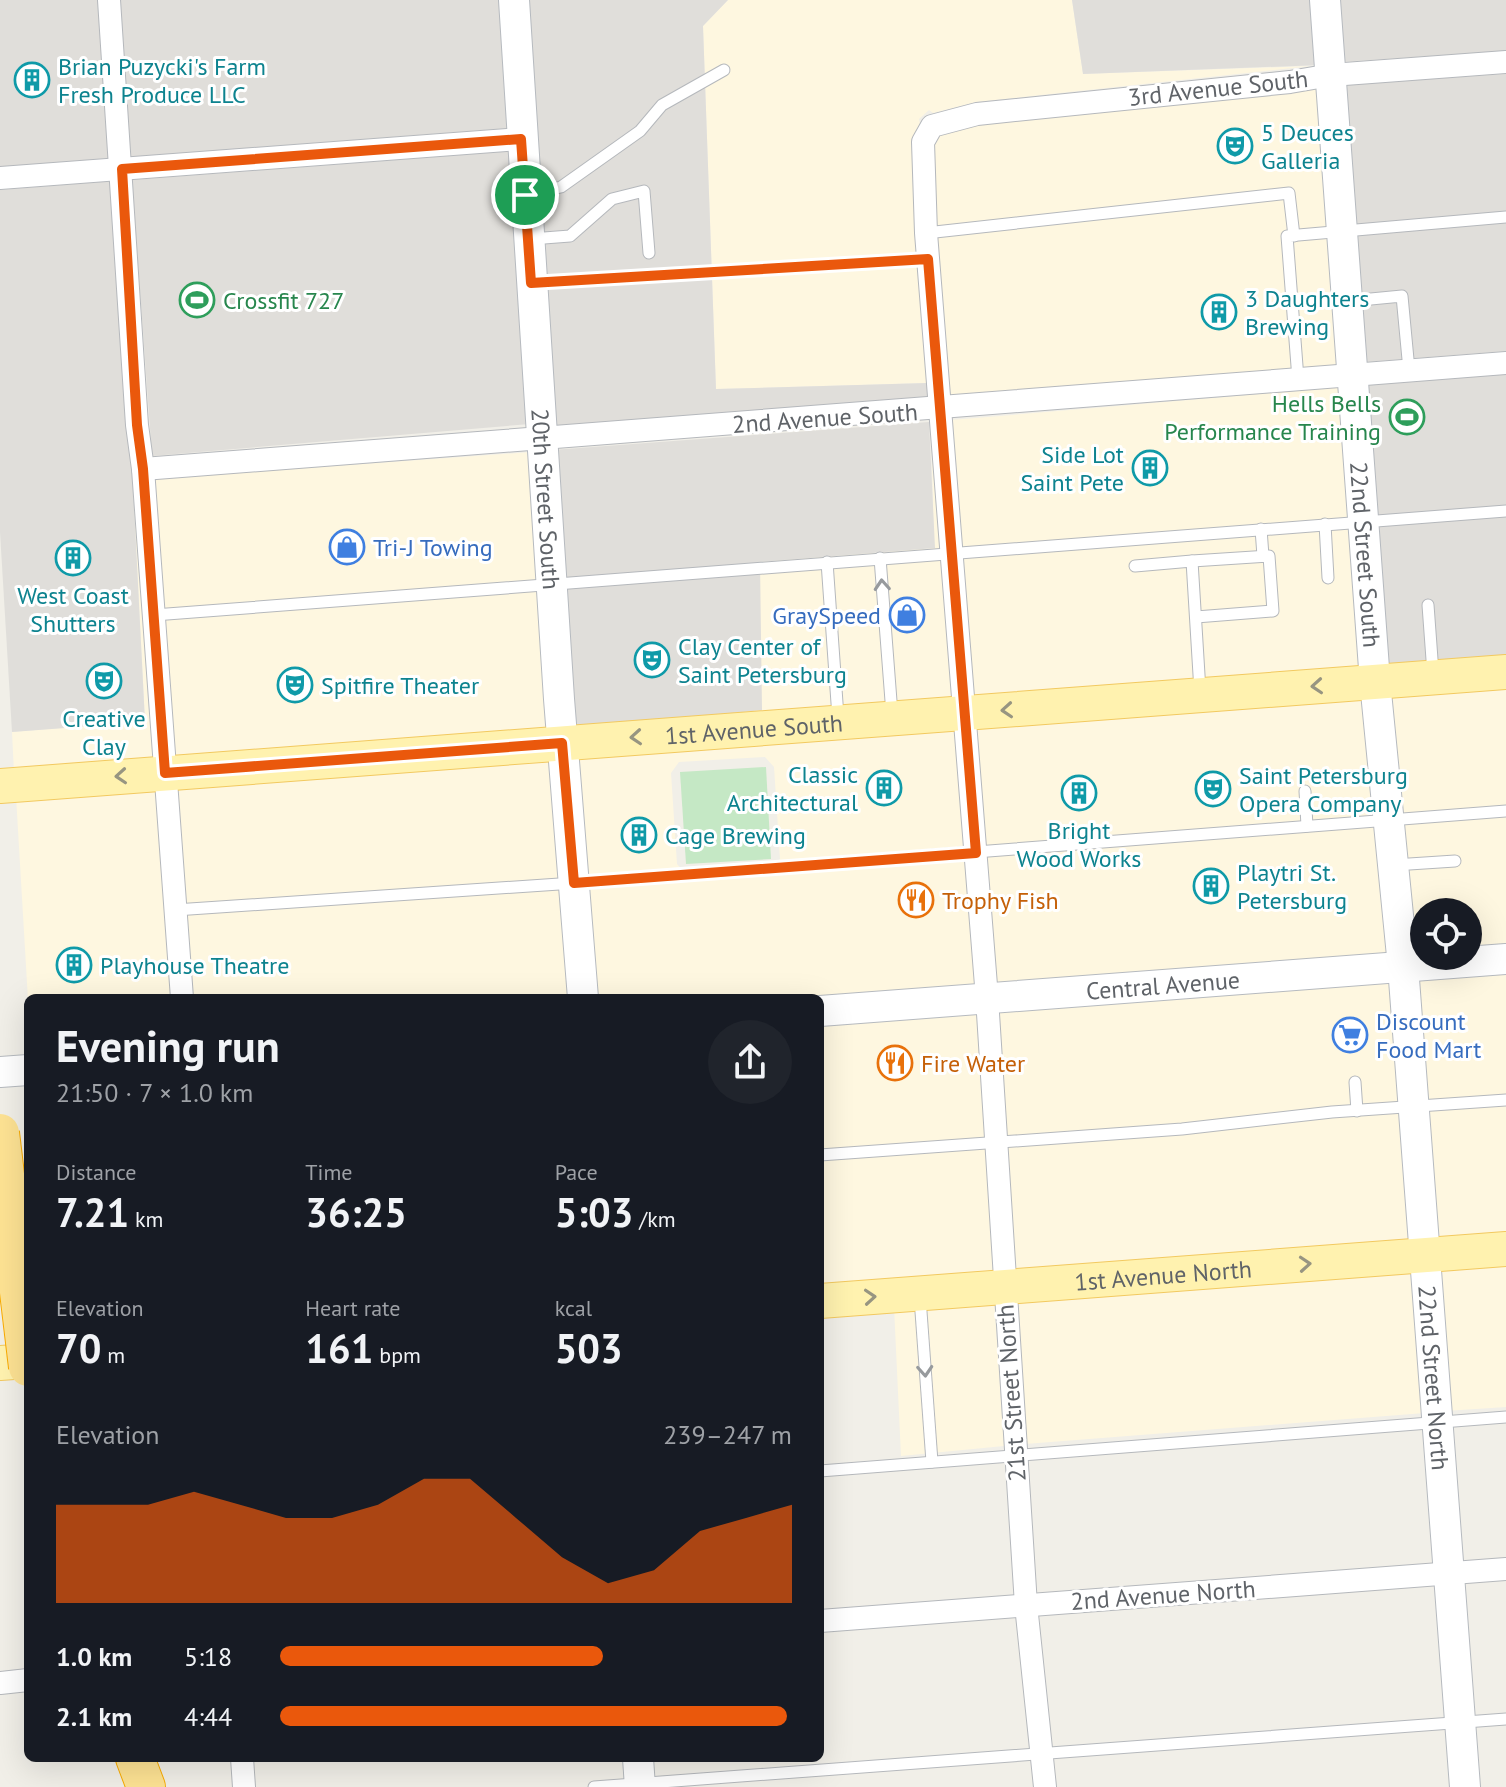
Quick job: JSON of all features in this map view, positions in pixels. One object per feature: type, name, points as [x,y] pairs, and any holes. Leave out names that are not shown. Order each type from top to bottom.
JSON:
[{"type":"highway","points":[[0,1133],[24,1334]]},
{"type":"highway","points":[[114,1762],[122,1787]]},
{"type":"highway","points":[[137,1762],[146,1787]]},
{"type":"main road","name":"1st Avenue South","points":[[0,786],[1506,672]]},
{"type":"main road","name":"1st Avenue North","points":[[824,1301],[1506,1249]]},
{"type":"main road","points":[[0,1363],[24,1361]]},
{"type":"street","points":[[109,0],[137,425],[143,469],[182,994]]},
{"type":"street","name":"20th Street South","points":[[514,0],[562,743],[583,994]]},
{"type":"street","name":"22nd Street South","points":[[1325,0],[1355,375],[1375,682],[1403,966]]},
{"type":"street","name":"3rd Avenue South","points":[[932,126],[977,114],[1290,82],[1331,75],[1506,62]]},
{"type":"street","name":"21st Street North","points":[[932,126],[923,142],[926,233],[987,998],[1026,1605],[1045,1787]]},
{"type":"street","points":[[0,178],[521,139]]},
{"type":"street","name":"2nd Avenue South","points":[[143,469],[1506,363]]},
{"type":"street","name":"Central Avenue","points":[[824,1011],[1506,959]]},
{"type":"street","name":"22nd Street North","points":[[1403,966],[1465,1787]]},
{"type":"street","points":[[0,1072],[24,1070]]},
{"type":"street","name":"2nd Avenue North","points":[[824,1621],[1506,1569]]},
{"type":"street","points":[[0,1683],[24,1680]]},
{"type":"street","points":[[242,1762],[244,1787]]},
{"type":"lane","points":[[525,195],[561,187],[640,131],[662,105],[724,70]]},
{"type":"lane","points":[[528,239],[570,236],[612,199],[644,191],[649,253]]},
{"type":"lane","points":[[926,233],[1289,193],[1298,379]]},
{"type":"lane","points":[[1290,236],[1506,217]]},
{"type":"lane","points":[[531,283],[928,259]]},
{"type":"lane","points":[[1349,301],[1402,296],[1409,370]]},
{"type":"lane","points":[[154,615],[1506,511]]},
{"type":"lane","points":[[1325,524],[1328,578]]},
{"type":"lane","points":[[1261,529],[1263,556]]},
{"type":"lane","points":[[1135,566],[1269,556],[1273,611],[1196,617]]},
{"type":"lane","points":[[880,558],[893,718]]},
{"type":"lane","points":[[1192,561],[1200,695]]},
{"type":"lane","points":[[827,562],[839,722]]},
{"type":"lane","points":[[1428,605],[1433,677]]},
{"type":"lane","points":[[1305,791],[1307,826]]},
{"type":"lane","points":[[175,910],[574,883],[1506,811]]},
{"type":"lane","points":[[1393,865],[1455,861]]},
{"type":"lane","points":[[1355,1082],[1357,1111]]},
{"type":"lane","points":[[824,1155],[1182,1129],[1506,1100]]},
{"type":"lane","points":[[0,1221],[24,1219]]},
{"type":"lane","points":[[920,1293],[932,1462]]},
{"type":"lane","points":[[824,1471],[1506,1417]]},
{"type":"lane","points":[[594,1787],[639,1776],[1042,1754],[1506,1719]]},
{"type":"shaded area","points":[[0,0],[99,0],[110,158],[0,167]]},
{"type":"shaded area","points":[[119,0],[504,0],[510,128],[131,157]]},
{"type":"shaded area","points":[[524,0],[728,0],[703,26],[716,389],[927,383],[927,398],[551,427]]},
{"type":"shaded area","points":[[728,0],[1072,0],[1083,74],[1311,66],[976,102],[933,113],[929,110],[919,119],[920,124],[912,141],[912,174],[929,398],[926,383],[716,389],[703,26]]},
{"type":"shaded area","points":[[1072,0],[1315,0],[1320,65],[1083,74]]},
{"type":"shaded area","points":[[1335,0],[1506,0],[1506,51],[1340,62]]},
{"type":"shaded area","points":[[1506,74],[1506,351],[1364,362],[1342,85]]},
{"type":"shaded area","points":[[1322,88],[1344,364],[950,397],[932,173],[933,146],[938,136],[979,125]]},
{"type":"shaded area","points":[[512,151],[530,424],[152,456],[132,180]]},
{"type":"shaded area","points":[[112,181],[132,466],[145,722],[12,732],[0,532],[0,190]]},
{"type":"shaded area","points":[[1506,374],[1506,655],[1385,667],[1366,385]]},
{"type":"shaded area","points":[[1345,387],[1364,671],[975,700],[951,420]]},
{"type":"shaded area","points":[[931,421],[954,702],[571,730],[760,562],[934,548]]},
{"type":"shaded area","points":[[929,422],[935,548],[760,562],[762,710],[571,730],[552,450]]},
{"type":"shaded area","points":[[532,452],[542,599],[545,733],[175,761],[154,479]]},
{"type":"shaded area","points":[[132,466],[154,762],[14,773],[12,732],[145,721]]},
{"type":"shaded area","points":[[1506,684],[1506,947],[1482,949],[1482,898],[1410,898],[1410,924],[1387,693]]},
{"type":"shaded area","points":[[1366,694],[1392,956],[997,986],[976,724]]},
{"type":"shaded area","points":[[956,725],[976,987],[824,998],[824,994],[593,994],[573,754]],"holes":[[[765,757],[774,767],[780,859],[772,869],[686,874],[677,864],[671,773],[679,762]]]},
{"type":"shaded area","points":[[553,755],[573,994],[192,994],[176,784]]},
{"type":"shaded area","points":[[156,786],[171,994],[28,994],[16,796]]},
{"type":"shaded area","points":[[1506,970],[1506,1238],[1433,1243],[1415,977]]},
{"type":"shaded area","points":[[1394,979],[1413,1245],[1013,1274],[998,1009]]},
{"type":"shaded area","points":[[978,1010],[993,1276],[824,1289],[824,1022]]},
{"type":"shaded area","points":[[1506,1261],[1506,1407],[1445,1411],[1435,1266]]},
{"type":"shaded area","points":[[1414,1268],[1425,1413],[1025,1444],[1015,1298]]},
{"type":"shaded area","points":[[994,1299],[1004,1446],[901,1456],[894,1307]]},
{"type":"green space","points":[[766,767],[771,859],[686,864],[680,772]]},
{"type":"place","name":"Brian Puzycki's Farm Fresh Produce LLC","points":[[32,80]]},
{"type":"place","name":"5 Deuces Galleria","points":[[1235,146]]},
{"type":"place","name":"Crossfit 727","points":[[197,300]]},
{"type":"place","name":"3 Daughters Brewing","points":[[1219,312]]},
{"type":"place","name":"Hells Bells Performance Training","points":[[1407,417]]},
{"type":"place","name":"Side Lot Saint Pete","points":[[1150,468]]},
{"type":"place","name":"Tri-J Towing","points":[[347,547]]},
{"type":"place","name":"West Coast Shutters","points":[[73,558]]},
{"type":"place","name":"GraySpeed","points":[[907,615]]},
{"type":"place","name":"Clay Center of Saint Petersburg","points":[[652,660]]},
{"type":"place","name":"Creative Clay","points":[[104,681]]},
{"type":"place","name":"Spitfire Theater","points":[[295,685]]},
{"type":"place","name":"Classic Architectural","points":[[884,788]]},
{"type":"place","name":"Saint Petersburg Opera Company","points":[[1213,789]]},
{"type":"place","name":"Bright Wood Works","points":[[1079,793]]},
{"type":"place","name":"Cage Brewing","points":[[639,835]]},
{"type":"place","name":"Playtri St. Petersburg","points":[[1211,886]]},
{"type":"place","name":"Trophy Fish","points":[[916,900]]},
{"type":"place","name":"Playhouse Theatre","points":[[74,965]]},
{"type":"place","name":"Discount Food Mart","points":[[1350,1035]]},
{"type":"place","name":"Fire Water","points":[[895,1063]]},
{"type":"route","points":[[521,139],[525,195],[531,283],[928,259],[976,853],[574,883],[562,743],[165,773],[143,469],[137,425],[122,169],[521,139]]}]
